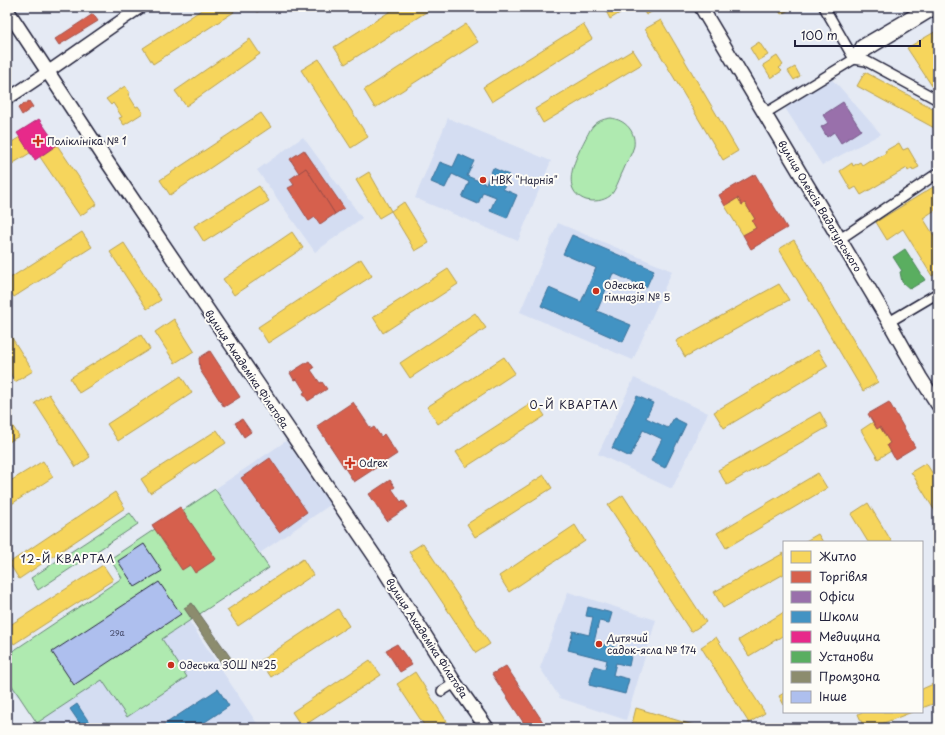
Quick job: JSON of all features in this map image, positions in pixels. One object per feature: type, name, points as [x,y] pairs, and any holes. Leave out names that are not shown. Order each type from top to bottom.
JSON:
[{"type":"main road","name":"вулиця Олексія Вадатурського","points":[[700,7],[938,405]]},
{"type":"main road","name":"вулиця Академіка Філатова","points":[[7,10],[373,555],[455,682],[487,728]]},
{"type":"street","points":[[7,99],[48,73],[85,45],[141,7]]},
{"type":"street","points":[[824,7],[854,59]]},
{"type":"street","points":[[854,59],[861,45],[921,8]]},
{"type":"street","points":[[764,114],[938,8]]},
{"type":"street","points":[[854,59],[866,61],[938,100]]},
{"type":"street","points":[[840,239],[938,173]]},
{"type":"street","points":[[889,322],[938,294]]},
{"type":"street","points":[[442,691],[455,682]]},
{"type":"shaded area","points":[[831,79],[881,134],[822,165],[785,108]]},
{"type":"shaded area","name":"НВК \"Нарнія\"","points":[[448,118],[551,161],[518,241],[415,198]]},
{"type":"shaded area","points":[[303,137],[362,218],[315,252],[257,170]]},
{"type":"shaded area","name":"Одеська гімназія № 5","points":[[558,223],[672,271],[633,360],[520,312]]},
{"type":"shaded area","points":[[634,378],[708,413],[672,489],[598,454]]},
{"type":"shaded area","points":[[286,441],[330,505],[260,553],[215,489]]},
{"type":"shaded area","name":"Дитячий садок-ясла № 174","points":[[568,592],[656,620],[626,720],[560,698],[540,668]]},
{"type":"shaded area","name":"Одеська ЗОШ №25","points":[[189,621],[260,728],[48,728],[29,700],[17,696],[10,685],[7,673],[7,648],[33,651],[72,699]]},
{"type":"green space","points":[[611,118],[621,121],[628,127],[633,136],[634,146],[612,194],[598,201],[586,200],[577,195],[572,187],[571,178],[573,168],[581,147],[592,127],[599,121]]},
{"type":"green space","points":[[215,489],[269,568],[162,639],[187,677],[127,717],[102,680],[37,723],[7,678],[7,655],[122,578],[110,559]]},
{"type":"green space","points":[[130,513],[138,524],[38,590],[31,578]]},
{"type":"building: Житло","points":[[206,7],[231,7],[234,12],[153,64],[143,48]]},
{"type":"building: Житло","points":[[253,7],[265,7],[257,12]]},
{"type":"building: Житло","points":[[397,7],[434,7],[345,64],[334,47]]},
{"type":"building: Житло","points":[[604,7],[630,7],[610,19]]},
{"type":"building: Житло","points":[[777,7],[795,7],[781,14]]},
{"type":"building: Житло","points":[[642,8],[658,8],[646,15]]},
{"type":"building: Житло","points":[[661,20],[738,151],[723,160],[645,29]]},
{"type":"building: Житло","points":[[466,24],[478,42],[375,108],[364,90]]},
{"type":"building: Житло","points":[[583,24],[592,39],[492,102],[483,87]]},
{"type":"building: Житло","points":[[938,30],[938,55],[935,57],[938,62],[938,82],[932,86],[907,48]]},
{"type":"building: Житло","points":[[250,39],[260,54],[186,106],[175,91]]},
{"type":"building: Житло","points":[[759,42],[768,55],[758,61],[750,48]]},
{"type":"building: Житло","points":[[633,50],[642,64],[543,123],[535,109]]},
{"type":"building: Житло","points":[[777,56],[783,65],[779,68],[782,71],[771,78],[763,65]]},
{"type":"building: Житло","points":[[319,59],[368,137],[351,148],[301,70]]},
{"type":"building: Житло","points":[[795,67],[800,76],[794,80],[788,71]]},
{"type":"building: Житло","points":[[865,72],[938,111],[938,130],[857,86]]},
{"type":"building: Житло","points":[[125,86],[136,107],[138,106],[143,113],[124,125],[119,118],[122,117],[113,103],[111,105],[106,99]]},
{"type":"building: Житло","points":[[261,113],[271,127],[170,195],[160,180]]},
{"type":"building: Житло","points":[[20,137],[30,153],[7,167],[7,145]]},
{"type":"building: Житло","points":[[899,143],[903,150],[908,148],[919,167],[913,170],[912,168],[908,171],[907,168],[861,195],[856,187],[851,190],[840,171],[852,163],[853,166],[860,162],[862,165],[870,160],[871,162],[886,153],[885,151]]},
{"type":"building: Житло","points":[[57,145],[97,204],[80,216],[40,157]]},
{"type":"building: Житло","points":[[369,172],[391,211],[379,218],[356,180]]},
{"type":"building: Житло","points":[[938,184],[938,208],[923,218],[938,242],[938,272],[932,276],[903,229],[887,240],[876,222]]},
{"type":"building: Житло","points":[[259,186],[269,201],[204,242],[194,226]]},
{"type":"building: Житло","points":[[738,198],[742,205],[745,203],[755,219],[752,221],[756,228],[743,235],[725,206]]},
{"type":"building: Житло","points":[[404,202],[429,243],[415,251],[391,211]]},
{"type":"building: Житло","points":[[82,232],[92,247],[14,297],[7,286],[7,280]]},
{"type":"building: Житло","points":[[292,232],[303,248],[234,295],[223,279]]},
{"type":"building: Житло","points":[[794,240],[878,382],[863,391],[779,249]]},
{"type":"building: Житло","points":[[124,243],[161,300],[147,309],[110,252]]},
{"type":"building: Житло","points":[[361,259],[372,276],[268,343],[258,327]]},
{"type":"building: Житло","points":[[448,269],[458,284],[383,333],[373,317]]},
{"type":"building: Житло","points":[[779,284],[789,300],[685,357],[676,341]]},
{"type":"building: Житло","points":[[475,313],[486,328],[410,378],[400,363]]},
{"type":"building: Житло","points":[[174,319],[194,351],[175,363],[155,332]]},
{"type":"building: Житло","points":[[7,330],[33,371],[15,382],[7,368]]},
{"type":"building: Житло","points":[[141,335],[150,349],[79,393],[70,378]]},
{"type":"building: Житло","points":[[818,350],[828,366],[724,428],[714,412]]},
{"type":"building: Житло","points":[[504,357],[515,373],[438,424],[427,407]]},
{"type":"building: Житло","points":[[181,376],[192,393],[118,441],[107,424]]},
{"type":"building: Житло","points":[[49,394],[90,457],[76,467],[35,403]]},
{"type":"building: Житло","points":[[535,401],[545,416],[466,467],[456,452]]},
{"type":"building: Житло","points":[[820,412],[828,427],[727,485],[718,470]]},
{"type":"building: Житло","points":[[8,419],[19,436],[7,443],[7,420]]},
{"type":"building: Житло","points":[[873,422],[877,429],[880,427],[890,443],[887,445],[891,451],[878,459],[861,430]]},
{"type":"building: Житло","points":[[217,430],[226,443],[150,493],[141,479]]},
{"type":"building: Житло","points":[[43,461],[53,477],[7,507],[7,483]]},
{"type":"building: Житло","points":[[926,463],[938,482],[938,516],[911,472]]},
{"type":"building: Житло","points":[[818,473],[827,488],[726,548],[717,533]]},
{"type":"building: Житло","points":[[544,475],[552,488],[475,537],[467,524]]},
{"type":"building: Житло","points":[[115,492],[125,508],[19,579],[9,563]]},
{"type":"building: Житло","points":[[623,495],[706,622],[691,632],[608,505]]},
{"type":"building: Житло","points":[[868,503],[891,541],[867,541],[851,514]]},
{"type":"building: Житло","points":[[575,525],[585,541],[509,592],[499,576]]},
{"type":"building: Житло","points":[[818,534],[822,541],[806,541]]},
{"type":"building: Житло","points":[[423,543],[490,644],[476,653],[409,552]]},
{"type":"building: Житло","points":[[783,554],[783,575],[723,608],[714,592]]},
{"type":"building: Житло","points":[[303,559],[313,575],[238,626],[227,610]]},
{"type":"building: Житло","points":[[103,565],[113,580],[14,644],[7,634],[7,627]]},
{"type":"building: Житло","points":[[338,609],[349,626],[271,677],[260,661]]},
{"type":"building: Житло","points":[[783,613],[783,636],[749,656],[739,640]]},
{"type":"building: Житло","points":[[716,637],[765,713],[749,723],[701,647]]},
{"type":"building: Житло","points":[[370,660],[381,675],[302,727],[292,712]]},
{"type":"building: Житло","points":[[415,672],[451,728],[426,728],[397,684]]},
{"type":"building: Житло","points":[[938,682],[938,702],[923,708],[923,689]]},
{"type":"building: Житло","points":[[783,694],[783,703],[779,696]]},
{"type":"building: Житло","points":[[636,708],[703,728],[646,728],[632,724]]},
{"type":"building: Житло","points":[[909,713],[871,728],[864,728],[858,714]]},
{"type":"building: Торгівля","points":[[93,14],[98,21],[59,45],[55,39]]},
{"type":"building: Торгівля","points":[[29,101],[33,107],[22,115],[18,108]]},
{"type":"building: Торгівля","points":[[304,150],[344,208],[335,214],[306,168],[299,173],[290,159]]},
{"type":"building: Торгівля","points":[[306,168],[335,214],[320,224],[315,217],[309,221],[288,188],[294,185],[290,179]]},
{"type":"building: Торгівля","points":[[755,174],[787,228],[751,249],[743,235],[756,228],[752,221],[755,219],[745,203],[742,205],[738,198],[725,206],[719,195]]},
{"type":"building: Торгівля","points":[[210,351],[240,397],[224,407],[200,370],[199,358]]},
{"type":"building: Торгівля","points":[[309,361],[314,368],[311,370],[320,383],[322,382],[327,389],[308,401],[303,393],[305,392],[297,379],[294,380],[290,373]]},
{"type":"building: Торгівля","points":[[353,402],[371,429],[374,427],[381,437],[384,434],[397,454],[354,482],[317,426]]},
{"type":"building: Торгівля","points":[[889,402],[915,447],[895,459],[887,445],[890,443],[880,427],[877,429],[868,414]]},
{"type":"building: Торгівля","points":[[242,419],[251,432],[244,437],[235,423]]},
{"type":"building: Торгівля","points":[[270,458],[307,512],[279,532],[241,478]]},
{"type":"building: Торгівля","points":[[390,480],[395,487],[392,489],[401,502],[403,500],[408,507],[387,521],[369,494]]},
{"type":"building: Торгівля","points":[[180,507],[216,559],[195,573],[190,565],[182,570],[152,525]]},
{"type":"building: Торгівля","points":[[397,644],[412,665],[400,672],[386,650]]},
{"type":"building: Торгівля","points":[[506,666],[547,728],[527,728],[492,674]]},
{"type":"building: Офіси","points":[[843,102],[861,130],[841,143],[834,132],[827,137],[821,127],[828,123],[823,115]]},
{"type":"building: Школи","points":[[459,154],[474,161],[467,176],[486,184],[493,168],[509,175],[503,189],[517,195],[507,218],[490,211],[496,197],[483,192],[478,204],[462,197],[469,182],[452,174],[445,188],[431,182],[440,162],[453,167]]},
{"type":"building: Школи","points":[[572,235],[654,270],[646,288],[613,273],[597,311],[631,325],[623,342],[541,306],[549,288],[581,302],[596,268],[563,254]]},
{"type":"building: Школи","points":[[637,396],[653,403],[646,418],[668,428],[674,418],[686,424],[665,468],[651,461],[662,439],[643,430],[630,457],[612,448]]},
{"type":"building: Школи","points":[[588,607],[612,613],[609,623],[599,621],[594,642],[632,651],[629,666],[616,663],[613,675],[629,679],[625,694],[589,685],[594,666],[605,669],[607,660],[568,650],[573,631],[589,635],[593,617],[586,616]]},
{"type":"building: Школи","points":[[218,689],[229,706],[199,726],[201,728],[159,728]]},
{"type":"building: Школи","points":[[77,704],[93,728],[83,728],[70,709]]},
{"type":"building: Медицина","name":"Поліклініка № 1","points":[[39,119],[57,145],[35,160],[17,133]]},
{"type":"building: Установи","points":[[905,249],[925,280],[910,289],[902,282],[900,272],[902,271],[893,257]]},
{"type":"building: Промзона","points":[[192,603],[233,661],[224,667],[184,608]]},
{"type":"building: Інше","points":[[144,544],[162,571],[135,587],[118,561]]},
{"type":"building: Інше","points":[[159,582],[181,614],[74,685],[52,652]]},
{"type":"place","name":"Поліклініка № 1","points":[[38,141]]},
{"type":"place","name":"НВК \"Нарнія\"","points":[[483,180]]},
{"type":"place","name":"Одеська гімназія № 5","points":[[596,291]]},
{"type":"place","name":"Odrex","points":[[350,463]]},
{"type":"place","name":"Дитячий садок-ясла № 174","points":[[599,644]]},
{"type":"place","name":"Одеська ЗОШ №25","points":[[171,665]]},
{"type":"district","name":"0-Й КВАРТАЛ","points":[[574,405]]},
{"type":"district","name":"12-Й КВАРТАЛ","points":[[68,559]]}]
